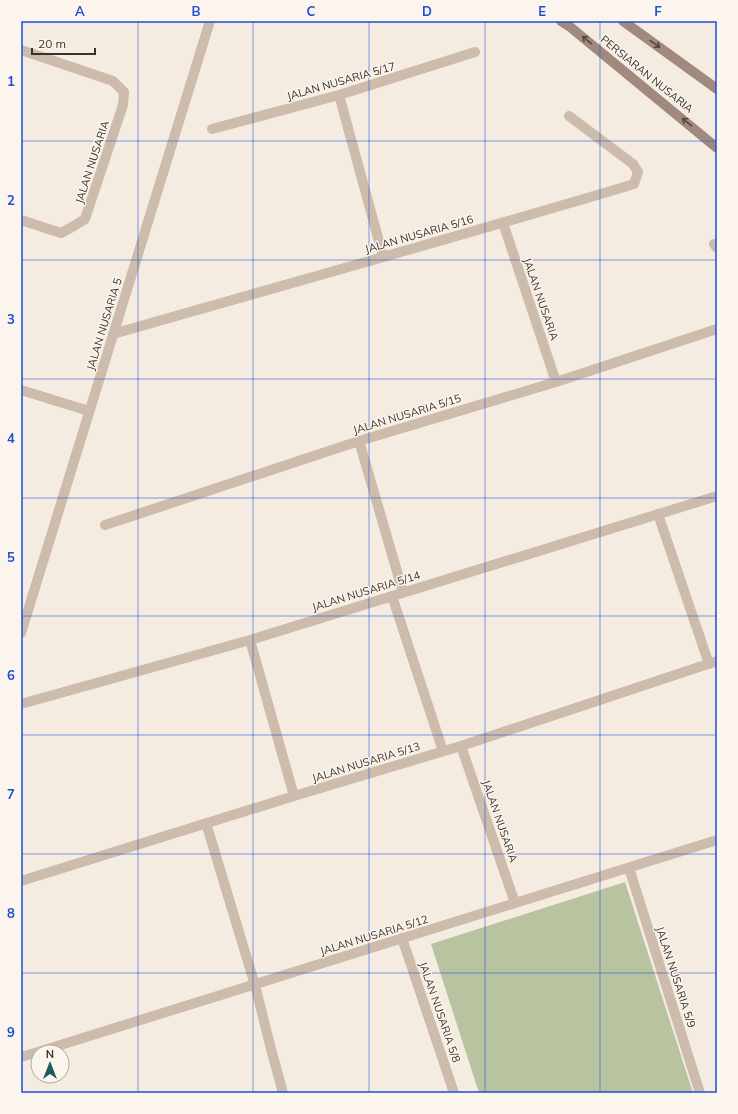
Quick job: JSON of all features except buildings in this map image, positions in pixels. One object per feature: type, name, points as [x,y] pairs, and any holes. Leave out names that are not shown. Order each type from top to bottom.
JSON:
[{"type":"street","name":"JALAN NUSARIA 5","points":[[21,634],[210,21]]},
{"type":"street","name":"PERSIARAN NUSARIA","points":[[561,21],[717,148]]},
{"type":"street","points":[[623,21],[717,89]]},
{"type":"street","name":"JALAN NUSARIA","points":[[21,50],[113,81],[124,92],[123,105],[85,219],[61,233],[21,220]]},
{"type":"street","name":"JALAN NUSARIA 5/17","points":[[212,129],[339,95],[475,52]]},
{"type":"street","points":[[339,95],[383,256]]},
{"type":"street","name":"JALAN NUSARIA 5/16","points":[[113,334],[503,223],[634,184],[638,172],[634,164],[569,116]]},
{"type":"street","name":"JALAN NUSARIA","points":[[503,223],[556,382]]},
{"type":"street","name":"JALAN NUSARIA 5/15","points":[[105,526],[359,440],[556,382],[717,330]]},
{"type":"street","points":[[21,390],[89,411]]},
{"type":"street","points":[[359,440],[403,592]]},
{"type":"street","name":"JALAN NUSARIA 5/14","points":[[21,704],[250,640],[717,496]]},
{"type":"street","points":[[658,514],[713,662]]},
{"type":"street","points":[[392,596],[443,751]]},
{"type":"street","points":[[250,640],[294,796]]},
{"type":"street","name":"JALAN NUSARIA 5/13","points":[[21,881],[294,796],[462,746],[713,662]]},
{"type":"street","name":"JALAN NUSARIA","points":[[462,746],[515,903]]},
{"type":"street","points":[[206,824],[255,985],[284,1093]]},
{"type":"street","name":"JALAN NUSARIA 5/12","points":[[64,1044],[717,840]]},
{"type":"street","name":"JALAN NUSARIA 5/9","points":[[629,868],[700,1093]]},
{"type":"street","name":"JALAN NUSARIA 5/8","points":[[402,938],[454,1093]]},
{"type":"green space","points":[[625,882],[693,1093],[479,1093],[431,944]]}]
